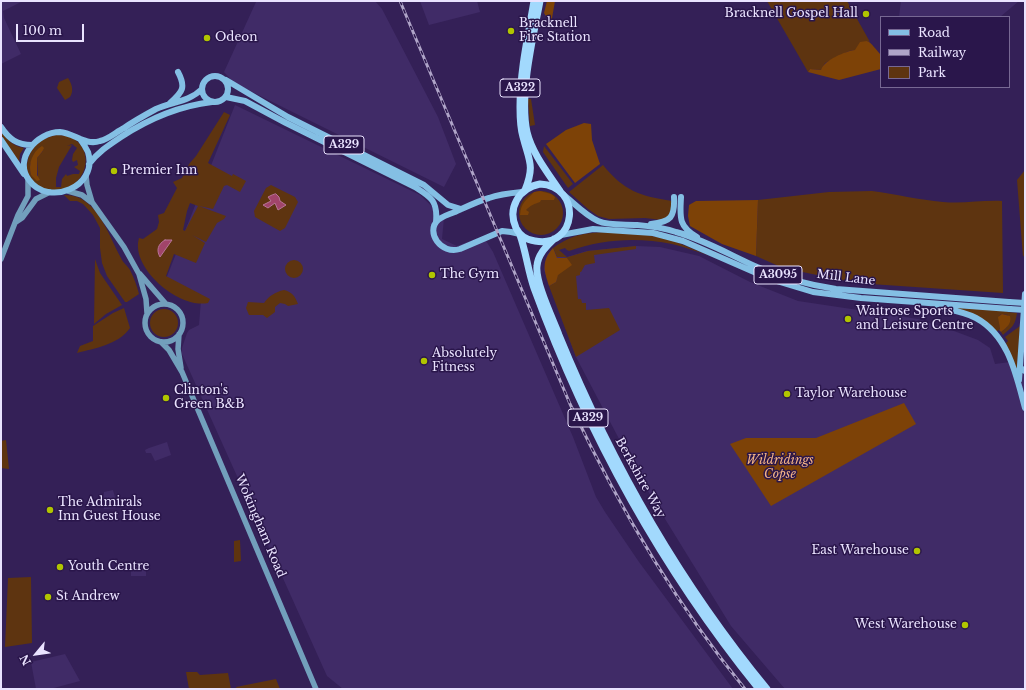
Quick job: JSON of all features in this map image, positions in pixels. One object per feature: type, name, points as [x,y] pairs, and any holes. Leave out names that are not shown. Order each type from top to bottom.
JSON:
[{"type":"highway","name":"A322","points":[[524,191],[529,179],[531,166],[521,130],[520,94],[522,68],[534,1]]},
{"type":"highway","name":"A322","points":[[540,1],[527,79],[527,126],[533,146],[562,193]]},
{"type":"highway","points":[[540,184],[549,186],[562,193],[569,207],[570,218],[566,229],[558,237],[538,242],[520,235],[514,222],[513,211],[515,202],[524,191],[540,184]]},
{"type":"highway","name":"Berkshire Way","points":[[520,235],[534,285],[561,357],[607,456],[640,516],[735,658],[759,689]]},
{"type":"highway","name":"Berkshire Way","points":[[558,237],[541,254],[536,269],[539,283],[552,318],[585,394],[619,465],[687,586]]},
{"type":"highway","name":"Berkshire Way","points":[[698,602],[767,689]]},
{"type":"main road","points":[[169,104],[183,89],[183,83],[178,72]]},
{"type":"main road","points":[[89,164],[106,147],[147,121],[180,108],[221,101],[226,97],[229,89],[226,80],[219,76],[211,76],[204,81],[202,89],[204,97],[212,102]]},
{"type":"main road","name":"A329","points":[[226,80],[288,117],[424,185],[448,205],[461,209]]},
{"type":"main road","points":[[1,259],[13,226],[29,193],[24,162],[26,154],[32,144],[46,136],[56,133],[68,134],[92,142],[105,140],[142,116],[169,104],[189,99],[202,89]]},
{"type":"main road","name":"A329","points":[[226,97],[245,101],[427,194],[434,201],[436,206],[436,222],[434,229],[435,238],[440,246],[448,250],[460,249],[502,232],[511,232],[520,235]]},
{"type":"main road","points":[[1,127],[10,139],[20,143],[32,144]]},
{"type":"main road","points":[[80,139],[88,152],[89,164],[86,175],[86,185],[92,202],[124,247],[139,274],[166,304]]},
{"type":"main road","points":[[1,140],[27,178],[37,188],[50,192],[68,191],[82,195],[92,202]]},
{"type":"main road","points":[[68,191],[78,184],[86,175]]},
{"type":"main road","points":[[436,222],[441,218],[489,198],[524,191]]},
{"type":"main road","points":[[16,222],[22,218],[32,203],[50,192]]},
{"type":"main road","name":"Mill Lane","points":[[562,193],[585,213],[598,221],[640,225],[676,232],[709,244],[772,273],[805,283],[836,289],[1009,305],[1025,310]]},
{"type":"main road","points":[[640,225],[659,223],[670,219],[674,212],[678,197],[680,216],[684,227],[693,235],[709,244]]},
{"type":"main road","points":[[24,204],[32,203]]},
{"type":"main road","name":"Mill Lane","points":[[558,237],[593,229],[653,233],[683,241],[757,274],[799,289],[844,297],[921,302],[1009,305],[1025,303]]},
{"type":"main road","points":[[139,274],[146,299],[147,313]]},
{"type":"main road","name":"A3095","points":[[1019,381],[1025,294]]},
{"type":"main road","name":"A3095","points":[[921,302],[961,312],[976,318],[988,326],[1003,344],[1019,381],[1025,408]]},
{"type":"main road","points":[[158,304],[166,304],[175,307],[181,315],[182,326],[179,334],[169,341],[161,342],[154,340],[147,333],[144,326],[147,313],[158,304]]},
{"type":"main road","name":"Wokingham Road","points":[[179,334],[178,349],[182,372]]},
{"type":"main road","name":"Wokingham Road","points":[[161,342],[170,350],[182,372],[316,689]]},
{"type":"shaded area","points":[[1,1],[23,1],[3,11],[4,18],[21,54],[1,64]]},
{"type":"shaded area","points":[[375,1],[382,9],[438,117],[456,164],[444,187],[234,83],[224,72],[256,2]]},
{"type":"shaded area","points":[[420,1],[477,1],[480,12],[429,25]]},
{"type":"shaded area","points":[[901,1],[1019,1],[1001,16],[899,16]]},
{"type":"shaded area","points":[[235,105],[420,195],[444,218],[442,239],[457,246],[483,236],[493,252],[573,437],[596,497],[639,562],[733,689],[343,689],[327,676],[182,354],[182,348],[187,333],[189,330],[199,325],[201,300],[164,284]]},
{"type":"shaded area","points":[[276,194],[280,201],[286,205],[278,210],[275,203],[268,208],[263,205],[271,201],[268,197]]},
{"type":"shaded area","points":[[165,240],[172,240],[160,257],[158,247]]},
{"type":"shaded area","points":[[636,246],[660,247],[699,256],[750,282],[798,301],[918,319],[946,328],[978,340],[990,348],[995,364],[1025,360],[1025,689],[785,689],[731,626],[638,475],[576,357],[544,270],[547,255],[553,248],[557,257],[567,257],[587,251]]},
{"type":"shaded area","points":[[167,442],[171,455],[155,461],[151,453],[146,453],[145,450]]},
{"type":"shaded area","points":[[113,490],[118,508],[104,509],[101,495],[104,494],[104,492]]},
{"type":"shaded area","points":[[131,565],[146,565],[146,576],[131,576]]},
{"type":"shaded area","points":[[65,654],[80,681],[50,689],[36,689],[31,662]]},
{"type":"green space","points":[[547,1],[555,1],[551,24],[544,13]]},
{"type":"green space","points":[[767,1],[847,1],[870,42],[867,41],[856,50],[849,51],[825,63],[821,70],[810,69],[808,72]]},
{"type":"green space","points":[[860,42],[869,42],[880,54],[880,69],[839,80],[808,72],[810,69],[821,70],[826,63],[841,54],[855,50]]},
{"type":"green space","points":[[68,78],[72,92],[70,97],[65,100],[57,88],[59,82]]},
{"type":"green space","points":[[528,99],[531,99],[535,125],[530,126]]},
{"type":"green space","points":[[224,112],[230,115],[208,163],[232,176],[233,174],[246,181],[240,192],[227,185],[224,186],[213,209],[199,206],[226,216],[217,223],[206,242],[192,235],[205,243],[196,263],[174,254],[166,276],[210,299],[208,303],[196,303],[184,300],[159,284],[142,262],[138,250],[139,238],[143,239],[157,229],[159,222],[158,215],[164,213],[177,188],[173,182],[182,178],[189,164],[196,156]],"holes":[[[190,203],[198,206],[185,231],[183,230]]]},
{"type":"green space","points":[[584,123],[591,124],[592,140],[600,164],[575,183],[546,144],[566,130]]},
{"type":"green space","points":[[1,131],[13,144],[24,148],[20,154],[19,162],[1,135]]},
{"type":"green space","points":[[57,135],[71,138],[80,144],[85,153],[86,164],[82,174],[75,183],[65,189],[51,190],[39,187],[32,180],[28,172],[27,163],[30,154],[36,145],[45,139]],"holes":[[[72,144],[77,148],[73,154],[72,160],[73,162],[77,160],[78,165],[74,167],[80,171],[79,174],[67,176],[66,174],[62,179],[61,187],[56,187],[56,178],[59,167],[72,145],[67,146]],[[43,151],[37,158],[38,177],[31,175],[30,165],[34,154]]]},
{"type":"green space","points":[[42,146],[44,148],[37,158],[37,175],[40,180],[37,181],[31,175],[30,167],[33,155]]},
{"type":"green space","points":[[544,146],[573,184],[568,188],[543,152]]},
{"type":"green space","points":[[603,165],[618,181],[633,191],[651,197],[672,201],[671,214],[662,220],[645,218],[609,219],[598,216],[588,209],[569,192]]},
{"type":"green space","points":[[1025,170],[1025,253],[1023,257],[1017,180]]},
{"type":"green space","points":[[271,185],[295,197],[298,202],[285,228],[280,231],[255,217],[254,211],[266,188]]},
{"type":"green space","points":[[537,191],[545,191],[550,192],[557,197],[562,204],[562,222],[557,229],[550,234],[537,235],[529,232],[522,225],[519,217],[519,209],[522,201],[529,194]]},
{"type":"green space","points":[[540,191],[551,194],[555,197],[554,200],[541,200],[526,210],[529,212],[528,215],[520,215],[521,207],[524,202],[534,192]]},
{"type":"green space","points":[[872,191],[943,202],[958,203],[1002,201],[1003,293],[856,283],[783,268],[756,256],[758,200],[829,192]]},
{"type":"green space","points":[[64,195],[75,196],[85,201],[93,208],[106,228],[122,260],[130,270],[139,294],[125,302],[107,276],[102,263],[100,228],[93,215],[83,204],[77,201],[70,201]]},
{"type":"green space","points":[[758,200],[756,256],[722,244],[690,226],[688,216],[689,205],[696,201]]},
{"type":"green space","points":[[611,232],[647,235],[671,240],[710,256],[672,244],[646,240],[620,240],[594,244],[569,251],[565,248],[559,250],[567,257],[557,257],[553,248],[568,239],[581,235]]},
{"type":"green space","points":[[636,246],[636,249],[594,255],[595,263],[585,265],[580,272],[580,275],[576,276],[578,299],[581,299],[582,303],[586,303],[586,310],[609,308],[620,330],[576,357],[549,286],[556,282],[561,259],[588,251]]},
{"type":"green space","points":[[553,248],[557,258],[567,258],[572,265],[558,275],[556,282],[549,286],[545,271],[545,262]]},
{"type":"green space","points":[[95,259],[100,273],[122,305],[106,314],[94,324]]},
{"type":"green space","points":[[294,260],[300,263],[303,269],[300,275],[294,278],[288,275],[285,269],[288,263]]},
{"type":"green space","points":[[284,290],[293,295],[298,304],[288,306],[280,303],[275,307],[275,312],[267,318],[263,315],[249,315],[246,308],[248,302],[264,303],[272,295]]},
{"type":"green space","points":[[948,307],[1017,313],[1013,326],[1003,335],[1001,332],[1007,327],[1008,315],[1002,314],[999,316],[1000,329],[996,332],[991,327]]},
{"type":"green space","points":[[124,308],[130,328],[125,334],[106,345],[77,353],[80,346],[93,341],[93,326]]},
{"type":"green space","points":[[164,309],[174,313],[178,323],[174,333],[164,337],[154,333],[150,323],[154,313]]},
{"type":"green space","points":[[1002,314],[1010,316],[1010,321],[1008,326],[1001,332],[999,330],[998,317]]},
{"type":"green space","points":[[1020,326],[1016,368],[1006,343],[1008,341],[1005,337]]},
{"type":"green space","name":"Wildridings Copse","points":[[904,403],[916,424],[771,506],[730,444],[746,438],[816,438]]},
{"type":"green space","points":[[6,440],[9,469],[1,468],[1,441]]},
{"type":"green space","points":[[240,540],[241,561],[234,562],[234,541]]},
{"type":"green space","points":[[31,577],[32,643],[5,647],[8,578]]},
{"type":"green space","points":[[186,672],[197,672],[200,675],[228,673],[231,689],[189,689]]},
{"type":"green space","points":[[276,679],[280,689],[237,689],[236,687]]},
{"type":"railway","points":[[400,1],[570,404],[588,442],[628,516],[671,587],[694,622],[745,689]]},
{"type":"place","name":"Bracknell Gospel Hall","points":[[866,14]]},
{"type":"place","name":"Bracknell Fire Station","points":[[511,31]]},
{"type":"place","name":"Odeon","points":[[207,38]]},
{"type":"place","name":"Premier Inn","points":[[114,171]]},
{"type":"place","name":"The Gym","points":[[432,275]]},
{"type":"place","name":"Waitrose Sports and Leisure Centre","points":[[848,319]]},
{"type":"place","name":"Absolutely Fitness","points":[[424,361]]},
{"type":"place","name":"Taylor Warehouse","points":[[787,394]]},
{"type":"place","name":"Clinton's Green B&B","points":[[166,398]]},
{"type":"place","name":"The Admirals Inn Guest House","points":[[50,510]]},
{"type":"place","name":"East Warehouse","points":[[917,551]]},
{"type":"place","name":"Youth Centre","points":[[60,567]]},
{"type":"place","name":"St Andrew","points":[[48,597]]},
{"type":"place","name":"West Warehouse","points":[[965,625]]}]
